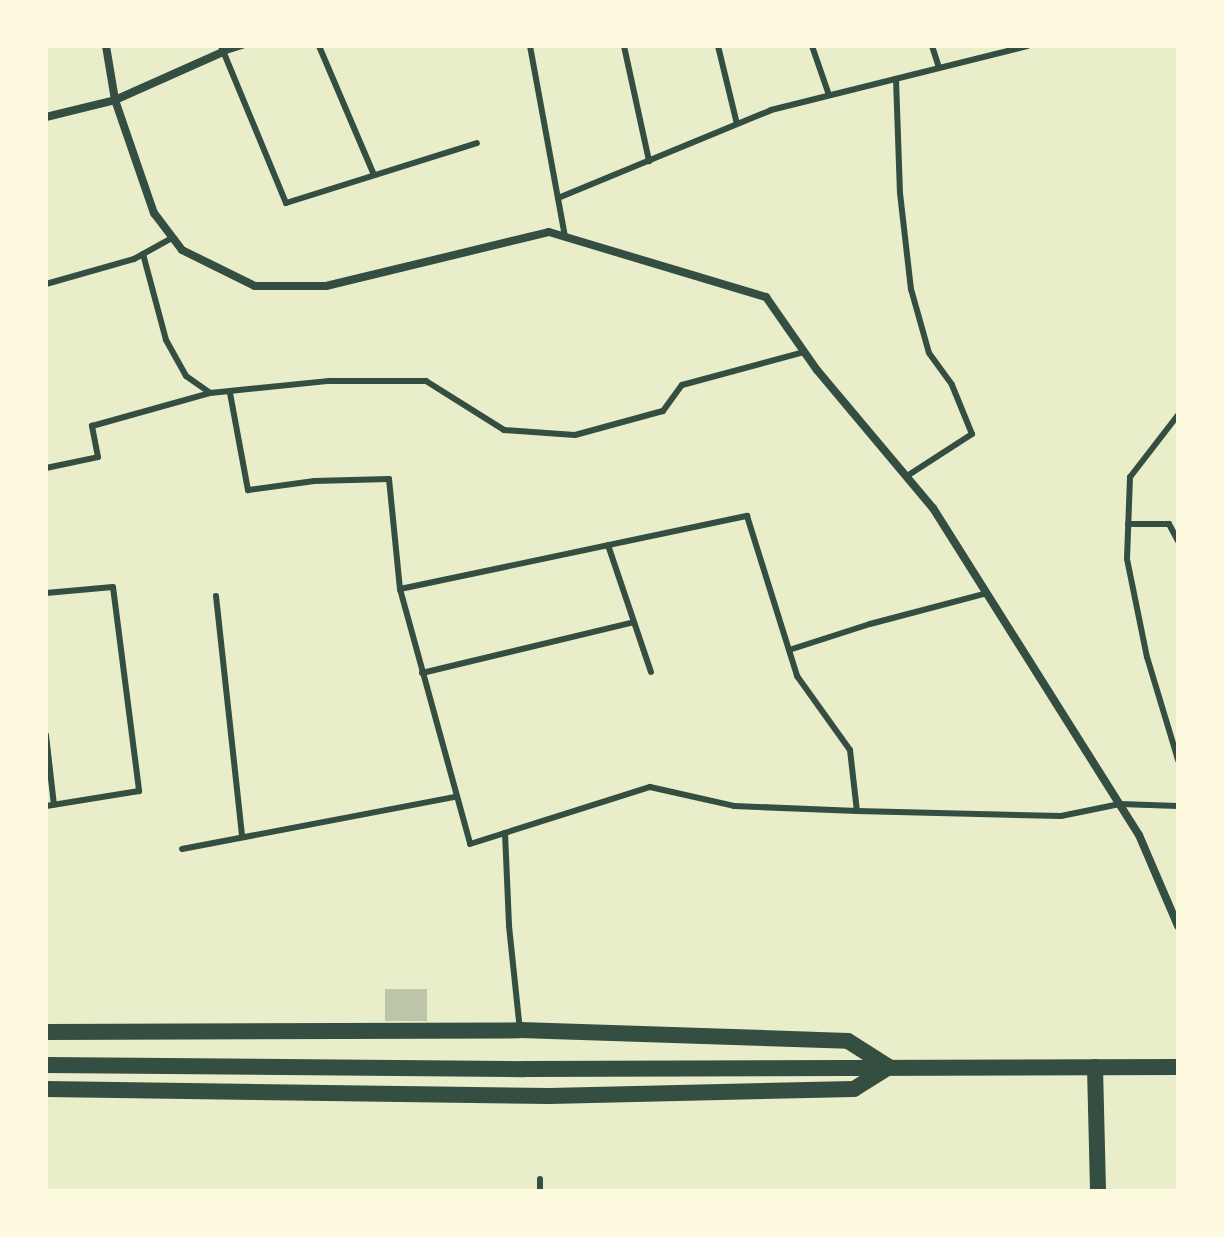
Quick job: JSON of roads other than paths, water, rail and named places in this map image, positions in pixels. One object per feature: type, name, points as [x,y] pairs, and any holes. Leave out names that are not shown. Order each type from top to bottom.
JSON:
[{"type":"main road","points":[[46,1032],[520,1030],[848,1041],[889,1067]]},
{"type":"main road","points":[[46,1065],[1178,1067]]},
{"type":"main road","points":[[46,1089],[549,1096],[823,1090],[854,1089],[889,1067]]},
{"type":"main road","points":[[1095,1067],[1098,1191]]},
{"type":"street","points":[[106,46],[115,100],[154,213],[182,250],[255,286],[326,286],[549,232],[766,297],[804,352],[933,508],[1139,835],[1178,926]]},
{"type":"street","points":[[46,117],[115,100],[222,49]]},
{"type":"lane","points":[[242,46],[222,49],[286,203],[477,143]]},
{"type":"lane","points":[[319,46],[374,175]]},
{"type":"lane","points":[[530,46],[565,237]]},
{"type":"lane","points":[[624,46],[649,161]]},
{"type":"lane","points":[[718,46],[737,124]]},
{"type":"lane","points":[[812,46],[829,95]]},
{"type":"lane","points":[[932,46],[939,68]]},
{"type":"lane","points":[[558,198],[771,110],[1027,46]]},
{"type":"lane","points":[[896,79],[900,193],[911,289],[929,353],[952,385],[972,434],[907,476]]},
{"type":"lane","points":[[46,284],[143,254],[172,238]]},
{"type":"lane","points":[[143,254],[166,340],[186,376],[210,393]]},
{"type":"lane","points":[[46,468],[98,457],[92,426],[210,393],[329,381],[426,381],[504,430],[575,435],[663,411],[682,385],[804,352]]},
{"type":"lane","points":[[230,393],[248,490],[314,481],[389,479],[400,589],[470,844],[650,787],[734,806],[857,811],[1061,816],[1120,804],[1178,806]]},
{"type":"lane","points":[[1178,415],[1130,477],[1127,559],[1141,629],[1178,760]]},
{"type":"lane","points":[[400,589],[747,516],[797,676],[850,750],[857,811]]},
{"type":"lane","points":[[1128,524],[1169,524],[1178,541]]},
{"type":"lane","points":[[608,545],[651,672]]},
{"type":"lane","points":[[46,593],[113,587],[139,791],[50,805],[46,735]]},
{"type":"lane","points":[[789,650],[870,624],[987,593]]},
{"type":"lane","points":[[216,596],[242,837]]},
{"type":"lane","points":[[422,673],[634,622]]},
{"type":"lane","points":[[182,849],[455,797]]},
{"type":"lane","points":[[505,833],[509,926],[520,1030]]},
{"type":"lane","points":[[540,1179],[540,1191]]}]
